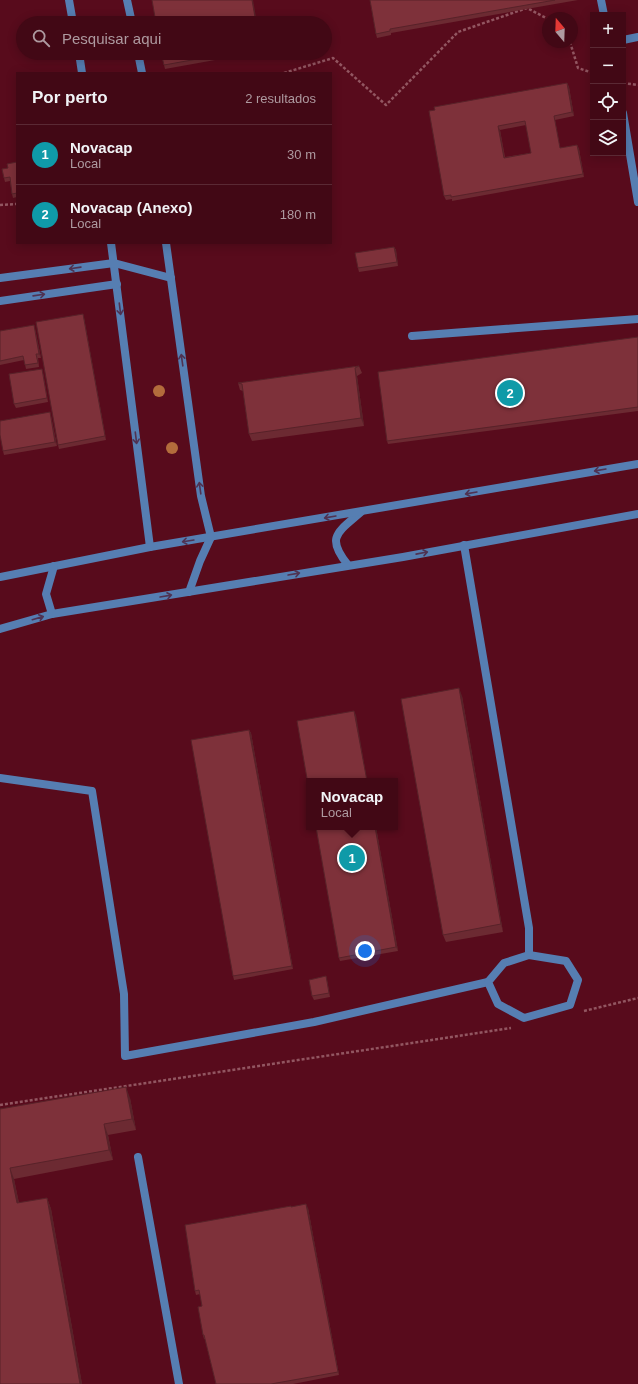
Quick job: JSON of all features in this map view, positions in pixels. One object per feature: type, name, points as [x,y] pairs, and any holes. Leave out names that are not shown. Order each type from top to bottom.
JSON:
[{"type":"lane","points":[[69,0],[72,16]]},
{"type":"lane","points":[[127,0],[130,16]]},
{"type":"lane","points":[[601,0],[603,12]]},
{"type":"lane","points":[[626,39],[638,37]]},
{"type":"lane","points":[[79,60],[82,72]]},
{"type":"lane","points":[[139,60],[142,72]]},
{"type":"lane","points":[[624,120],[638,202]]},
{"type":"lane","points":[[111,244],[150,546]]},
{"type":"lane","points":[[166,244],[201,496],[211,537],[200,561],[189,592]]},
{"type":"lane","points":[[0,278],[114,263],[171,278]]},
{"type":"lane","points":[[0,301],[117,284]]},
{"type":"lane","points":[[412,336],[638,319]]},
{"type":"lane","points":[[0,577],[150,546],[361,512],[638,464]]},
{"type":"lane","points":[[348,565],[337,552],[335,541],[340,531],[361,512]]},
{"type":"lane","points":[[0,629],[52,614],[348,565],[638,514]]},
{"type":"lane","points":[[464,545],[529,928],[529,955]]},
{"type":"lane","points":[[52,614],[46,594],[54,566]]},
{"type":"lane","points":[[0,778],[92,792],[124,994],[125,1056],[314,1022],[488,982],[504,963],[529,955],[566,961],[578,980],[570,1005],[524,1018],[498,1004],[488,982]]},
{"type":"lane","points":[[138,1157],[179,1384]]},
{"type":"path","points":[[332,58],[386,105],[458,32],[527,8],[542,15]]},
{"type":"path","points":[[572,48],[578,68],[590,72]]},
{"type":"path","points":[[287,72],[326,60]]},
{"type":"path","points":[[626,83],[638,85]]},
{"type":"path","points":[[0,206],[16,204]]},
{"type":"path","points":[[577,1012],[638,998]]},
{"type":"path","points":[[0,1105],[516,1026]]},
{"type":"building","points":[[152,0],[252,0],[255,16],[155,16]]},
{"type":"building","points":[[370,0],[555,0],[390,29],[390,31],[376,34]]},
{"type":"building","points":[[163,60],[192,60],[164,65]]},
{"type":"building","points":[[567,83],[572,112],[554,116],[560,148],[577,145],[583,174],[451,197],[451,195],[444,196],[429,111],[435,110],[434,107]],"holes":[[[525,121],[531,153],[504,158],[498,126]]]},
{"type":"building","points":[[16,162],[16,193],[12,194],[10,177],[4,178],[2,169],[8,168],[7,164]]},
{"type":"building","points":[[394,247],[397,262],[358,268],[355,253]]},
{"type":"building","points":[[83,314],[105,436],[58,445],[36,322]]},
{"type":"building","points":[[34,325],[39,354],[36,354],[38,363],[25,365],[23,356],[0,361],[0,331]]},
{"type":"building","points":[[638,337],[638,407],[387,441],[378,372]]},
{"type":"building","points":[[359,366],[355,368],[361,418],[249,434],[242,384],[238,383]]},
{"type":"building","points":[[42,369],[47,398],[14,404],[9,374]]},
{"type":"building","points":[[50,412],[55,442],[3,451],[0,435],[0,421]]},
{"type":"building","points":[[459,688],[501,924],[443,935],[401,699]]},
{"type":"building","points":[[354,711],[366,778],[307,778],[297,721]]},
{"type":"building","points":[[249,730],[292,966],[233,976],[191,740]]},
{"type":"building","points":[[317,830],[376,830],[396,947],[339,958]]},
{"type":"building","points":[[326,976],[329,993],[312,996],[309,980]]},
{"type":"building","points":[[126,1087],[132,1119],[104,1124],[109,1150],[10,1168],[17,1203],[47,1198],[80,1384],[0,1384],[0,1109]]},
{"type":"building","points":[[306,1204],[338,1372],[271,1384],[216,1384],[203,1335],[198,1307],[202,1306],[199,1290],[195,1291],[185,1225]]},
{"type":"place","name":"Novacap (Anexo)","points":[[510,393]]},
{"type":"place","name":"Novacap","points":[[352,858]]}]
